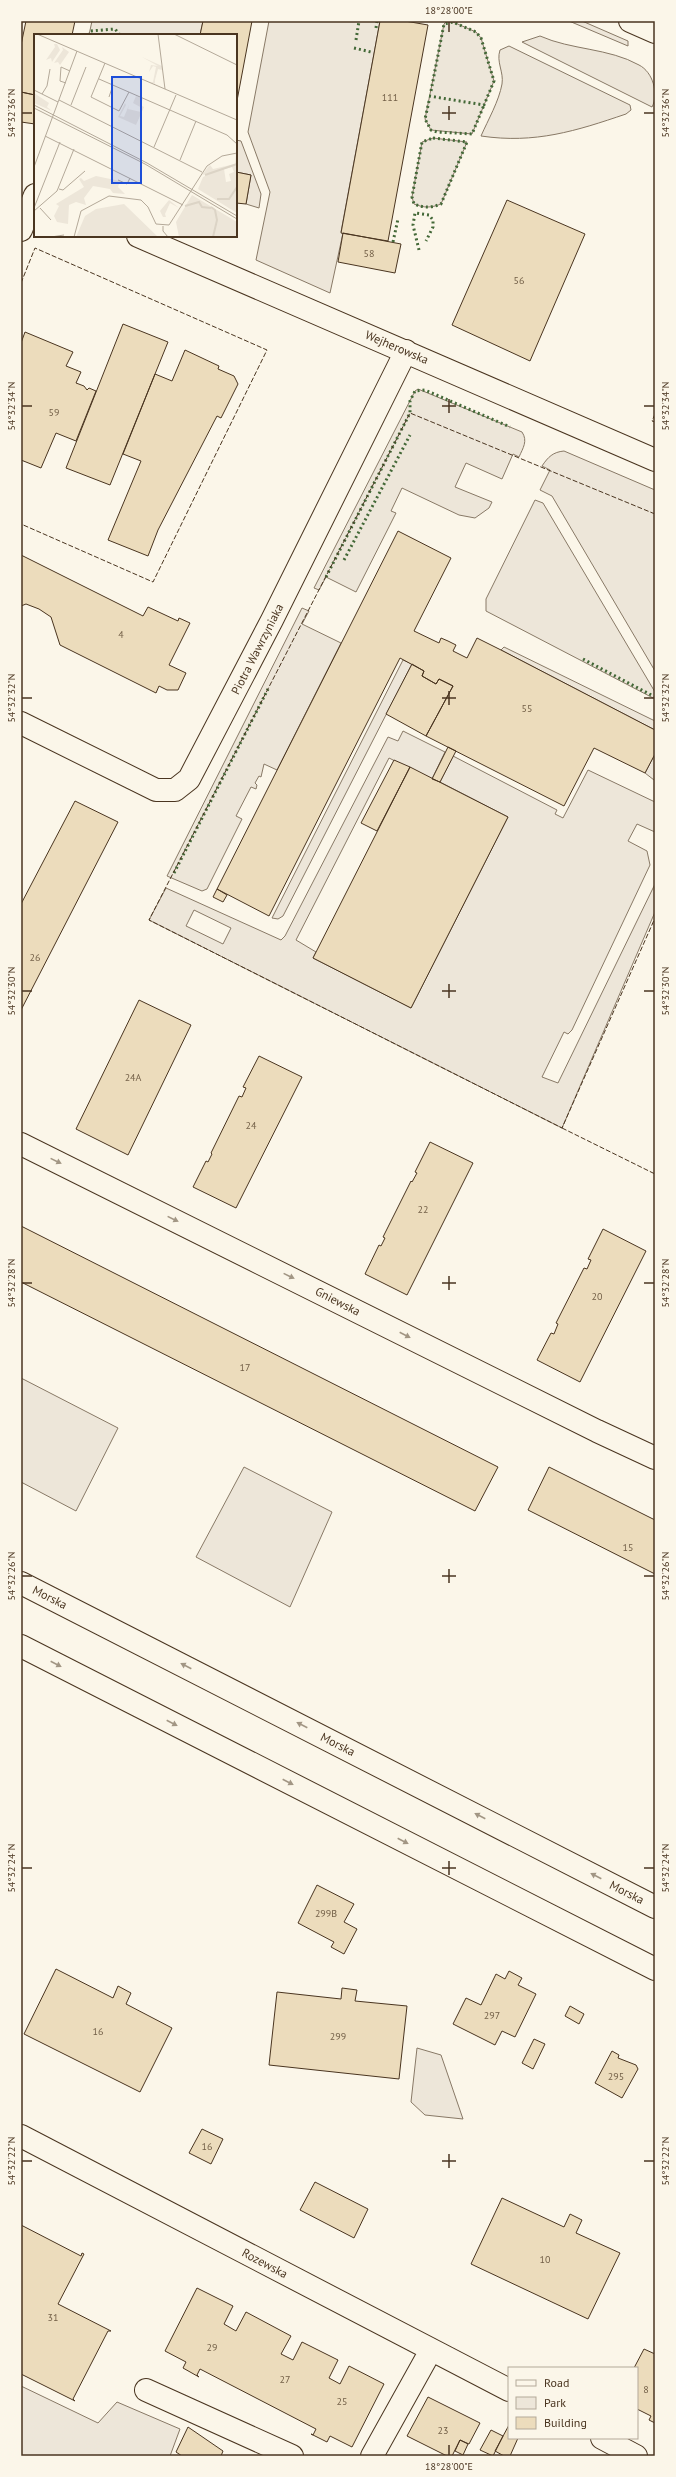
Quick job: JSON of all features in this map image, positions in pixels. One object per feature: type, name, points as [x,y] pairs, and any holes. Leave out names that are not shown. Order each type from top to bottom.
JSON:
[{"type":"street","points":[[630,21],[655,32]]},
{"type":"street","points":[[21,185],[34,191]]},
{"type":"street","points":[[21,230],[34,197]]},
{"type":"street","name":"Wejherowska","points":[[140,237],[655,460]]},
{"type":"street","name":"Piotra Wawrzyniaka","points":[[21,723],[156,790],[175,790],[190,779],[266,632],[406,351]]},
{"type":"street","name":"Gniewska","points":[[21,1144],[597,1431],[655,1458]]},
{"type":"street","name":"Morska","points":[[21,1583],[655,1907]]},
{"type":"street","points":[[21,1646],[655,1970]]},
{"type":"street","name":"Rozewska","points":[[21,2136],[508,2389]]},
{"type":"street","points":[[372,2456],[431,2350]]},
{"type":"street","points":[[146,2390],[292,2456]]},
{"type":"street","points":[[604,2439],[636,2456]]},
{"type":"green space","points":[[92,21],[203,21],[200,34],[89,34]]},
{"type":"green space","points":[[269,21],[380,21],[341,232],[343,233],[330,293],[256,260],[270,192],[248,132]]},
{"type":"green space","points":[[569,21],[582,21],[628,41],[628,46]]},
{"type":"green space","points":[[446,22],[453,22],[476,32],[481,38],[494,81],[472,134],[431,130],[425,119],[444,24]]},
{"type":"green space","points":[[540,36],[552,41],[615,55],[627,59],[644,68],[651,78],[655,90],[652,107],[522,42]]},
{"type":"green space","points":[[509,46],[630,105],[631,110],[626,114],[590,126],[555,134],[519,138],[481,136],[501,90],[502,75],[499,59],[500,50]]},
{"type":"green space","points":[[433,138],[467,142],[441,204],[431,207],[424,207],[414,204],[412,197],[422,142]]},
{"type":"green space","points":[[237,140],[241,141],[261,194],[259,208],[246,204],[251,175],[237,172]]},
{"type":"green space","points":[[418,389],[522,432],[525,441],[519,457],[513,454],[502,479],[466,463],[455,487],[492,502],[489,508],[475,518],[459,515],[402,488],[391,511],[396,513],[356,592],[326,577],[319,590],[314,588],[415,391]]},
{"type":"green space","points":[[564,451],[655,490],[655,671],[552,496],[540,490],[550,470],[542,466],[551,456],[557,452]]},
{"type":"green space","points":[[535,500],[543,503],[655,692],[655,699],[486,611],[486,599]]},
{"type":"green space","points":[[302,608],[309,611],[302,624],[341,643],[277,770],[264,764],[261,777],[259,776],[255,783],[257,785],[256,789],[251,787],[236,816],[242,819],[207,889],[202,891],[167,876]]},
{"type":"green space","points":[[504,647],[655,721],[655,730],[501,650]]},
{"type":"green space","points":[[403,660],[412,664],[283,916],[278,919],[272,918]]},
{"type":"green space","points":[[403,731],[445,752],[432,779],[389,758],[296,940],[316,952],[313,958],[411,1008],[508,817],[440,782],[453,756],[557,810],[555,814],[563,818],[588,770],[655,802],[655,832],[637,824],[628,841],[647,851],[650,865],[572,1030],[568,1034],[564,1032],[542,1077],[558,1083],[655,884],[655,912],[562,1128],[149,920],[166,888],[281,940],[285,936],[388,737],[398,741]],"holes":[[[194,910],[231,928],[223,944],[186,926]]]},
{"type":"green space","points":[[655,754],[655,777],[654,780],[645,773]]},
{"type":"green space","points":[[21,1378],[118,1428],[76,1511],[21,1482]]},
{"type":"green space","points":[[244,1467],[332,1512],[290,1607],[196,1557]]},
{"type":"green space","points":[[417,2048],[441,2055],[463,2119],[425,2115],[411,2102]]},
{"type":"green space","points":[[21,2386],[98,2423],[117,2402],[180,2429],[170,2456],[21,2456]]},
{"type":"building","points":[[26,21],[75,21],[72,34],[34,34],[34,95],[21,92],[21,45]]},
{"type":"building","points":[[203,21],[252,21],[237,101],[237,34],[200,34]]},
{"type":"building","points":[[380,21],[405,21],[428,25],[388,241],[341,233]]},
{"type":"building","points":[[21,92],[34,95],[34,124],[21,122]]},
{"type":"building","points":[[237,172],[251,175],[246,204],[237,203]]},
{"type":"building","points":[[507,200],[585,234],[530,361],[452,325]]},
{"type":"building","points":[[343,233],[401,244],[395,273],[338,262]]},
{"type":"building","points":[[123,324],[168,342],[110,485],[66,468]]},
{"type":"building","points":[[25,332],[73,352],[66,366],[81,372],[76,383],[84,386],[87,390],[89,388],[96,391],[76,441],[56,433],[41,468],[21,460],[21,343]]},
{"type":"building","points":[[185,350],[219,366],[218,369],[234,376],[238,384],[221,418],[217,416],[158,530],[148,556],[108,540],[141,461],[123,454],[155,374],[172,381]]},
{"type":"building","points":[[398,531],[451,558],[414,631],[439,643],[441,638],[456,645],[453,651],[467,658],[477,638],[501,650],[655,730],[655,754],[645,773],[594,748],[564,806],[426,736],[453,686],[439,679],[436,684],[422,676],[424,671],[400,658],[269,916],[217,889]]},
{"type":"building","points":[[21,555],[143,616],[148,607],[178,621],[179,618],[190,623],[169,665],[186,673],[178,690],[167,690],[159,686],[156,693],[60,645],[51,617],[39,609],[26,604],[21,606]]},
{"type":"building","points":[[412,664],[424,671],[422,676],[436,684],[439,679],[453,686],[426,736],[386,714]]},
{"type":"building","points":[[448,747],[456,751],[440,782],[432,779]]},
{"type":"building","points":[[394,760],[410,767],[377,831],[361,823]]},
{"type":"building","points":[[410,767],[508,817],[411,1008],[313,958]]},
{"type":"building","points":[[75,801],[118,822],[21,1010],[21,904]]},
{"type":"building","points":[[217,889],[227,895],[223,902],[213,897]]},
{"type":"building","points":[[139,1000],[191,1025],[128,1155],[76,1129]]},
{"type":"building","points":[[259,1056],[302,1077],[236,1208],[193,1187],[206,1161],[208,1162],[239,1096],[242,1097],[246,1088],[243,1087]]},
{"type":"building","points":[[430,1142],[473,1163],[407,1295],[365,1274],[379,1245],[381,1246],[385,1238],[383,1237],[411,1181],[412,1182],[417,1173],[415,1172]]},
{"type":"building","points":[[21,1226],[498,1467],[475,1511],[21,1282]]},
{"type":"building","points":[[603,1229],[646,1251],[580,1382],[537,1360],[551,1333],[554,1334],[558,1324],[556,1323],[584,1268],[587,1269],[591,1260],[588,1259]]},
{"type":"building","points":[[549,1467],[655,1520],[655,1574],[528,1510]]},
{"type":"building","points":[[317,1885],[354,1904],[344,1922],[357,1929],[344,1954],[331,1947],[334,1942],[298,1923]]},
{"type":"building","points":[[56,1969],[113,1998],[118,1986],[131,1993],[126,2004],[172,2028],[140,2092],[24,2034]]},
{"type":"building","points":[[509,1971],[522,1978],[518,1985],[536,1994],[515,2037],[502,2031],[495,2045],[453,2024],[466,1998],[481,2005],[496,1974],[505,1979]]},
{"type":"building","points":[[342,1988],[357,1990],[355,2001],[407,2006],[399,2079],[269,2065],[277,1992],[341,1999]]},
{"type":"building","points":[[570,2006],[584,2014],[579,2024],[565,2016]]},
{"type":"building","points":[[534,2039],[545,2044],[533,2069],[522,2063]]},
{"type":"building","points":[[612,2051],[619,2055],[618,2058],[636,2065],[638,2069],[622,2098],[595,2083]]},
{"type":"building","points":[[202,2129],[223,2139],[211,2164],[189,2153]]},
{"type":"building","points":[[315,2182],[368,2209],[354,2238],[300,2210]]},
{"type":"building","points":[[502,2198],[564,2227],[570,2214],[582,2220],[576,2233],[620,2253],[588,2319],[471,2264]]},
{"type":"building","points":[[21,2225],[81,2256],[82,2253],[84,2254],[58,2304],[111,2331],[108,2331],[73,2399],[75,2401],[21,2374]]},
{"type":"building","points":[[197,2288],[233,2306],[224,2324],[236,2331],[246,2312],[291,2336],[281,2354],[293,2360],[302,2342],[338,2360],[329,2378],[340,2384],[349,2366],[384,2384],[352,2447],[330,2436],[327,2442],[313,2435],[316,2429],[200,2369],[197,2375],[199,2377],[183,2368],[186,2362],[165,2351]]},
{"type":"building","points":[[644,2349],[655,2354],[655,2423],[649,2420],[651,2416],[638,2410],[638,2367],[635,2367]]},
{"type":"building","points":[[428,2397],[480,2423],[469,2444],[460,2440],[452,2456],[447,2456],[407,2436]]},
{"type":"building","points":[[188,2427],[223,2451],[221,2456],[182,2456],[176,2452]]},
{"type":"building","points":[[508,2427],[508,2439],[518,2439],[510,2456],[504,2456],[495,2451]]},
{"type":"building","points":[[491,2430],[503,2436],[493,2456],[480,2450]]},
{"type":"building","points":[[460,2440],[468,2444],[463,2455],[455,2451]]},
{"type":"hedge","points":[[356,40],[359,21]]},
{"type":"hedge","points":[[376,28],[377,21]]},
{"type":"hedge","points":[[429,96],[484,105],[494,81],[481,38],[476,32],[453,22],[444,24],[431,91]]},
{"type":"hedge","points":[[89,34],[90,31],[115,29],[119,34]]},
{"type":"hedge","points":[[354,48],[371,52]]},
{"type":"hedge","points":[[429,101],[425,119],[431,130],[437,132],[472,134],[484,105]]},
{"type":"hedge","points":[[433,138],[467,142],[441,204],[431,207],[424,207],[414,204],[412,197],[422,142],[433,138]]},
{"type":"hedge","points":[[419,250],[413,225],[415,213],[429,215],[433,220],[433,227],[426,241]]},
{"type":"hedge","points":[[393,242],[398,219]]},
{"type":"hedge","points":[[326,577],[410,413],[410,401],[415,391],[425,390],[510,427]]},
{"type":"hedge","points":[[344,560],[410,435]]},
{"type":"hedge","points":[[583,659],[655,697]]},
{"type":"hedge","points":[[174,873],[268,689]]},
{"type":"fence","points":[[21,283],[35,248],[267,350],[153,582],[21,524]]},
{"type":"fence","points":[[655,514],[410,413],[149,920],[562,1128],[655,918]]},
{"type":"fence","points":[[655,414],[652,421],[655,422]]},
{"type":"fence","points":[[562,1128],[655,1174]]}]
